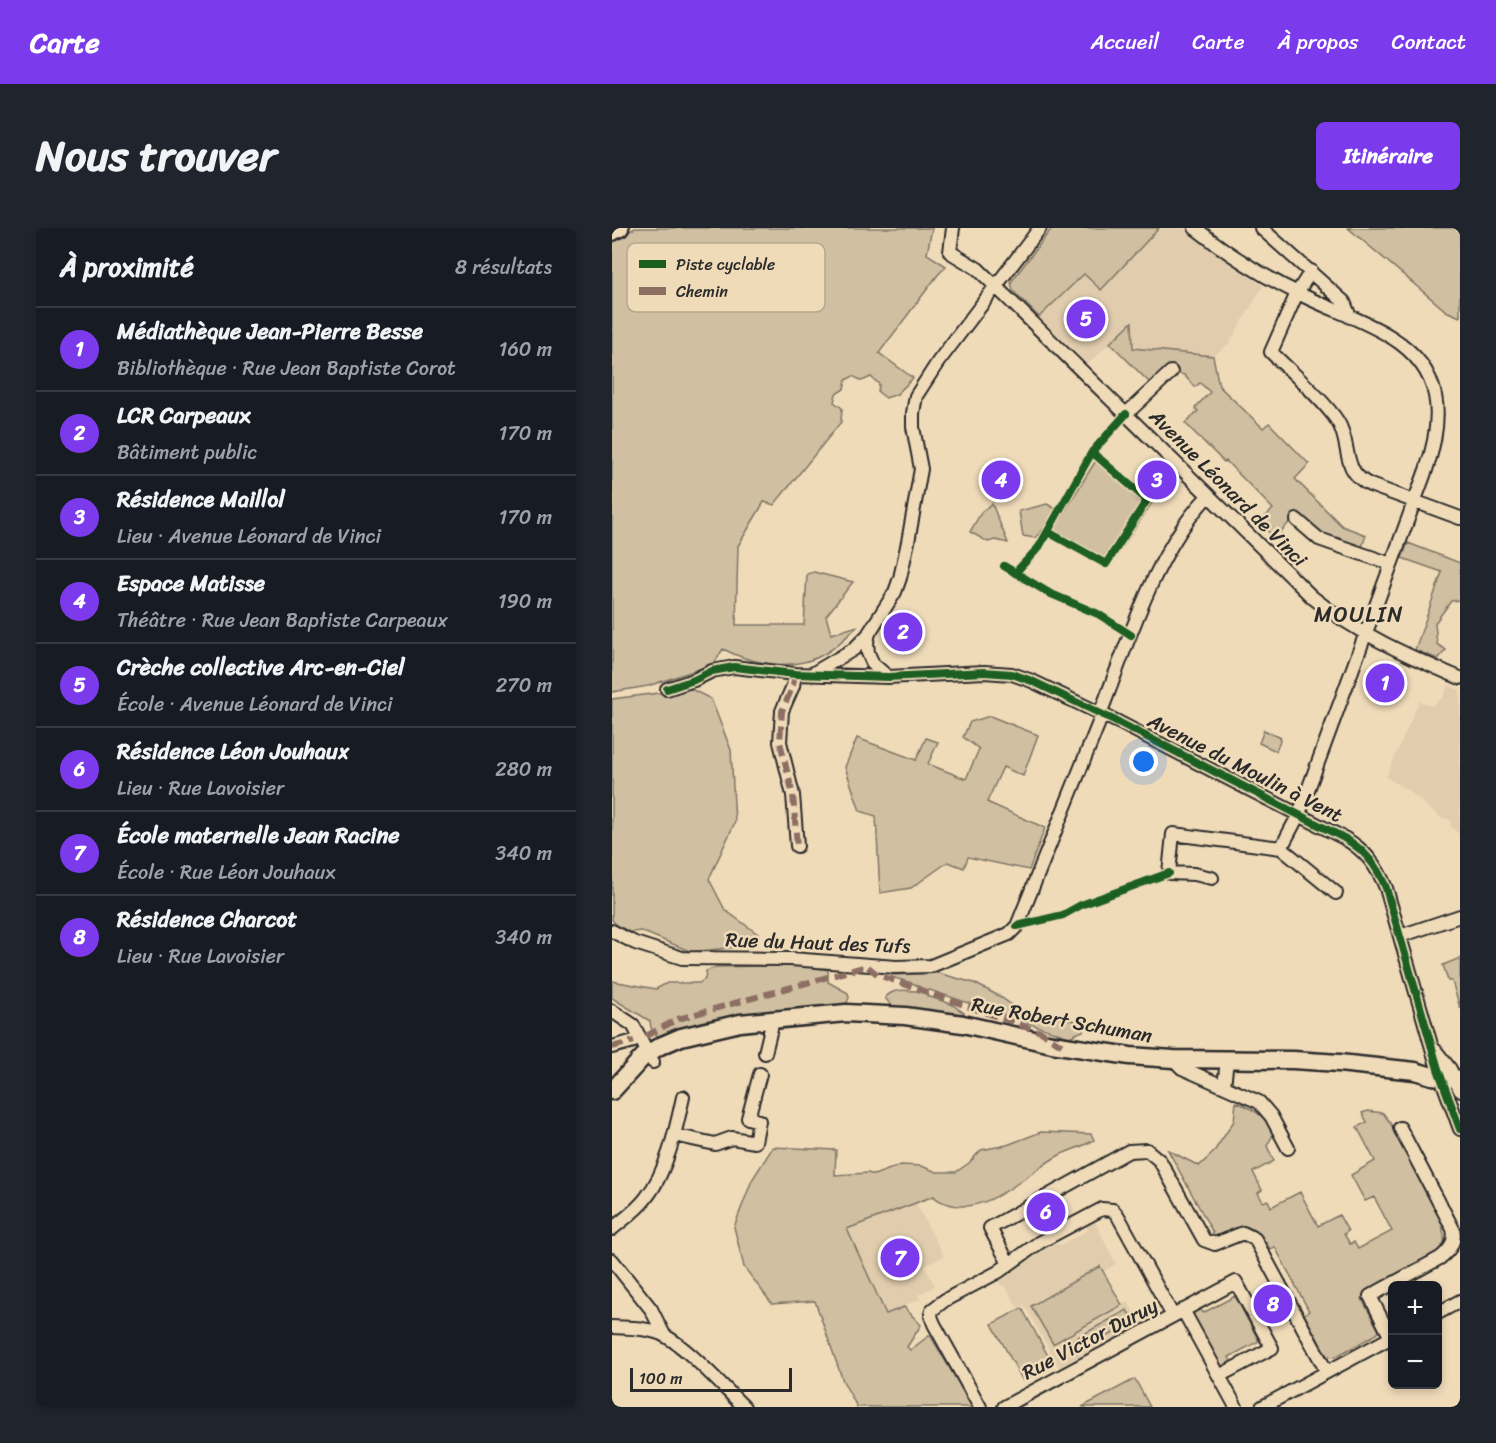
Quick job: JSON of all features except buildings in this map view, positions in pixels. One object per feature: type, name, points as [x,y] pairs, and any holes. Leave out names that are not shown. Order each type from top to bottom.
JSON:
[{"type":"main road","points":[[612,232],[620,228]]},
{"type":"main road","name":"Rue Robert Schuman","points":[[612,1091],[639,1060],[773,1020],[846,1014],[905,1016],[979,1026],[1052,1044],[1112,1054],[1173,1059],[1339,1062],[1452,1076]]},
{"type":"main road","name":"Rue Robert Schuman","points":[[612,1104],[650,1058]]},
{"type":"street","name":"Avenue Léonard de Vinci","points":[[953,228],[951,252],[973,265],[997,287],[1312,597],[1366,634],[1460,678]]},
{"type":"street","points":[[811,674],[860,644],[895,592],[908,542],[921,474],[921,463],[913,427],[916,396],[938,362],[1040,228]]},
{"type":"street","points":[[1195,228],[1231,255],[1297,293],[1399,342],[1420,364],[1432,386],[1437,406],[1436,435],[1414,501],[1299,814],[1281,848]]},
{"type":"street","points":[[1261,228],[1344,302],[1349,309],[1350,317]]},
{"type":"street","points":[[1311,271],[1297,293],[1271,352],[1337,421],[1344,437],[1348,460],[1356,475],[1370,485],[1460,518]]},
{"type":"street","points":[[1126,414],[1171,372]]},
{"type":"street","points":[[1101,714],[1147,594],[1164,557],[1189,518],[1208,496]]},
{"type":"street","points":[[1297,520],[1319,539],[1391,564]]},
{"type":"street","points":[[869,633],[867,642],[870,659],[877,669],[888,677]]},
{"type":"street","name":"Avenue du Moulin à Vent","points":[[667,689],[727,667],[795,674],[888,677],[975,672],[1007,673],[1032,681],[1101,714],[1344,838],[1367,855],[1386,888],[1432,1047],[1452,1076],[1460,1129]]},
{"type":"street","points":[[795,674],[793,686],[782,711],[780,742],[793,795],[797,846]]},
{"type":"street","name":"Rue du Haut des Tufs","points":[[612,931],[636,943],[682,958],[791,959],[867,966],[931,966],[1009,934],[1017,926],[1101,714]]},
{"type":"street","points":[[1212,878],[1169,873],[1173,834],[1281,848],[1335,893]]},
{"type":"street","points":[[1400,936],[1460,916]]},
{"type":"street","points":[[612,1011],[633,1025],[650,1058]]},
{"type":"street","points":[[765,1053],[773,1020]]},
{"type":"street","points":[[612,1047],[634,1041]]},
{"type":"street","points":[[1173,1059],[1182,1068],[1254,1099],[1263,1106],[1288,1148]]},
{"type":"street","points":[[1224,1086],[1227,1060]]},
{"type":"street","points":[[674,1135],[715,1144],[736,1138],[755,1142],[759,1120],[748,1118],[760,1074]]},
{"type":"street","points":[[612,1229],[648,1196],[674,1135],[683,1097]]},
{"type":"street","points":[[1391,1335],[1370,1296],[1440,1258],[1449,1249],[1454,1239],[1453,1229],[1400,1128]]},
{"type":"street","points":[[1009,1264],[990,1228],[1129,1151],[1147,1150],[1160,1161],[1204,1240],[1215,1244],[1243,1233],[1255,1239],[1327,1372]]},
{"type":"street","points":[[980,1407],[934,1324],[931,1313],[935,1307],[1009,1264],[1049,1237],[1102,1209],[1110,1209],[1118,1216],[1184,1310],[1236,1407]]},
{"type":"street","points":[[612,1260],[651,1309],[664,1335]]},
{"type":"street","name":"Rue Victor Duruy","points":[[1004,1407],[1236,1282],[1272,1348],[1219,1377]]},
{"type":"street","points":[[1442,1310],[1460,1301]]},
{"type":"street","points":[[612,1327],[644,1329],[664,1335],[677,1344],[744,1407]]},
{"type":"street","points":[[1262,1407],[1388,1339]]},
{"type":"shaded area","points":[[635,228],[932,228],[927,254],[946,266],[879,353],[913,378],[897,394],[886,398],[878,392],[879,384],[871,377],[862,381],[853,376],[846,380],[844,389],[836,394],[834,402],[842,408],[841,422],[774,505],[764,502],[738,546],[736,625],[804,625],[807,574],[814,572],[853,582],[826,616],[831,634],[858,626],[826,653],[801,663],[774,664],[748,659],[723,649],[715,662],[702,668],[648,686],[612,692],[612,242]]},
{"type":"shaded area","points":[[1052,228],[1159,228],[1101,290],[1084,274],[1039,317],[1013,291],[1011,282]]},
{"type":"shaded area","points":[[1159,228],[1184,228],[1263,286],[1229,344],[1213,356],[1133,348],[1132,322],[1088,364],[1039,317],[1084,274],[1101,290]]},
{"type":"shaded area","points":[[1348,228],[1460,228],[1460,317],[1446,311]]},
{"type":"shaded area","points":[[1132,322],[1133,348],[1213,356],[1219,386],[1263,428],[1269,423],[1309,464],[1295,479],[1342,526],[1366,535],[1362,547],[1318,531],[1299,512],[1275,538],[1259,523],[1273,509],[1185,423],[1198,411],[1195,408],[1210,392],[1200,383],[1195,387],[1184,375],[1171,372],[1151,384],[1110,343]]},
{"type":"shaded area","points":[[1098,457],[1154,500],[1111,564],[1053,530]]},
{"type":"shaded area","points":[[992,504],[1008,543],[995,540],[988,542],[970,532],[982,511]]},
{"type":"shaded area","points":[[1047,504],[1056,509],[1057,514],[1035,538],[1023,536],[1019,511]]},
{"type":"shaded area","points":[[1408,543],[1460,563],[1460,600],[1451,601],[1435,623],[1437,644],[1446,650],[1438,659],[1415,650],[1442,572],[1402,558]]},
{"type":"shaded area","points":[[1448,685],[1460,690],[1460,835],[1450,826],[1451,822],[1447,818],[1442,819],[1410,792],[1386,777],[1419,701],[1432,706],[1443,697]]},
{"type":"shaded area","points":[[691,689],[711,699],[731,750],[735,822],[709,879],[725,910],[758,934],[745,946],[692,952],[641,931],[625,933],[612,920],[612,699]]},
{"type":"shaded area","points":[[990,716],[1038,735],[1023,776],[1003,767],[987,802],[1045,828],[1029,870],[968,857],[964,868],[948,862],[911,888],[880,893],[876,816],[860,811],[845,767],[857,738],[916,760],[926,738],[938,742],[928,764],[966,779],[979,749],[963,737],[970,722]]},
{"type":"shaded area","points":[[1264,730],[1281,738],[1276,751],[1259,743]]},
{"type":"shaded area","points":[[1460,958],[1460,1008],[1452,981],[1448,981],[1443,965]]},
{"type":"shaded area","points":[[800,965],[828,970],[828,982],[848,993],[849,998],[846,1004],[659,1038],[651,1028],[650,1021],[612,998],[612,981],[656,989],[667,983],[699,983],[705,979],[706,971],[717,967]]},
{"type":"shaded area","points":[[938,973],[974,983],[1019,1010],[1076,1021],[1084,1026],[1083,1031],[1069,1037],[930,990],[927,996],[951,1004],[964,1013],[901,1008],[892,1006],[885,998],[897,991],[920,991],[920,987],[891,977],[893,975]]},
{"type":"shaded area","points":[[1236,1102],[1258,1114],[1274,1133],[1267,1146],[1274,1161],[1253,1172],[1262,1190],[1258,1193],[1263,1202],[1268,1200],[1271,1207],[1300,1192],[1318,1226],[1339,1215],[1348,1231],[1344,1234],[1350,1244],[1354,1242],[1358,1249],[1392,1231],[1374,1197],[1365,1201],[1351,1175],[1375,1161],[1357,1127],[1367,1122],[1362,1113],[1368,1111],[1383,1113],[1401,1140],[1434,1203],[1444,1239],[1442,1250],[1367,1290],[1370,1296],[1362,1299],[1379,1331],[1335,1357],[1327,1356],[1304,1314],[1309,1311],[1275,1247],[1270,1249],[1258,1233],[1246,1227],[1215,1238],[1209,1236],[1213,1233],[1168,1150],[1199,1166],[1213,1153],[1234,1121]]},
{"type":"shaded area","points":[[1041,1132],[1091,1134],[1094,1140],[1056,1157],[990,1200],[975,1205],[960,1206],[945,1203],[934,1196],[847,1229],[886,1314],[904,1307],[921,1325],[907,1347],[910,1350],[930,1335],[973,1407],[857,1407],[843,1381],[815,1301],[772,1304],[744,1267],[734,1227],[752,1180],[773,1147],[836,1150],[835,1175],[868,1173],[874,1175],[901,1165],[921,1166],[937,1172],[956,1172],[969,1163],[981,1150],[1007,1145]]},
{"type":"shaded area","points":[[915,1202],[944,1256],[925,1266],[935,1286],[918,1295],[920,1299],[887,1314],[847,1229]]},
{"type":"shaded area","points":[[1094,1220],[1116,1264],[1103,1272],[1122,1305],[1128,1302],[1141,1325],[1060,1369],[1024,1305],[1018,1308],[1006,1287],[998,1281],[1051,1243],[1060,1245],[1088,1230],[1086,1225]]},
{"type":"shaded area","points":[[1100,1266],[1122,1305],[1053,1344],[1031,1306]]},
{"type":"shaded area","points":[[1235,1296],[1259,1341],[1229,1357],[1233,1365],[1222,1367],[1192,1311],[1198,1305],[1203,1313]]},
{"type":"shaded area","points":[[1022,1308],[1053,1365],[1023,1381],[992,1324]]},
{"type":"shaded area","points":[[1127,1310],[1134,1322],[1077,1353],[1071,1341]]},
{"type":"shaded area","points":[[1135,1379],[1150,1407],[1082,1407]]},
{"type":"marked path","points":[[795,674],[793,686],[782,711],[780,742],[793,795],[797,846]]},
{"type":"marked path","points":[[646,1036],[678,1019],[867,966],[878,975],[1041,1032],[1063,1046]]},
{"type":"marked path","points":[[612,1047],[634,1041]]},
{"type":"cycle path","points":[[1015,573],[1039,547],[1092,452],[1126,414]]},
{"type":"cycle path","points":[[1048,532],[1106,564],[1147,500],[1092,452]]},
{"type":"cycle path","points":[[1004,566],[1049,593],[1098,614],[1131,635]]},
{"type":"cycle path","points":[[667,689],[712,671],[734,667],[795,674],[888,677],[984,672],[1012,674],[1032,681],[1118,722],[1344,838],[1370,859],[1386,888],[1438,1069],[1460,1129]]},
{"type":"cycle path","points":[[1017,926],[1063,915],[1081,905],[1169,873]]},
{"type":"place","name":"Crèche collective Arc-en-Ciel","points":[[1086,319]]},
{"type":"place","name":"Espace Matisse","points":[[1001,480]]},
{"type":"place","name":"Résidence Maillol","points":[[1157,480]]},
{"type":"place","name":"LCR Carpeaux","points":[[903,632]]},
{"type":"place","name":"Médiathèque Jean-Pierre Besse","points":[[1385,683]]},
{"type":"place","name":"Résidence Léon Jouhaux","points":[[1046,1212]]},
{"type":"place","name":"École maternelle Jean Racine","points":[[900,1258]]},
{"type":"place","name":"Résidence Charcot","points":[[1273,1304]]},
{"type":"district","name":"MOULIN","points":[[1359,614]]}]
